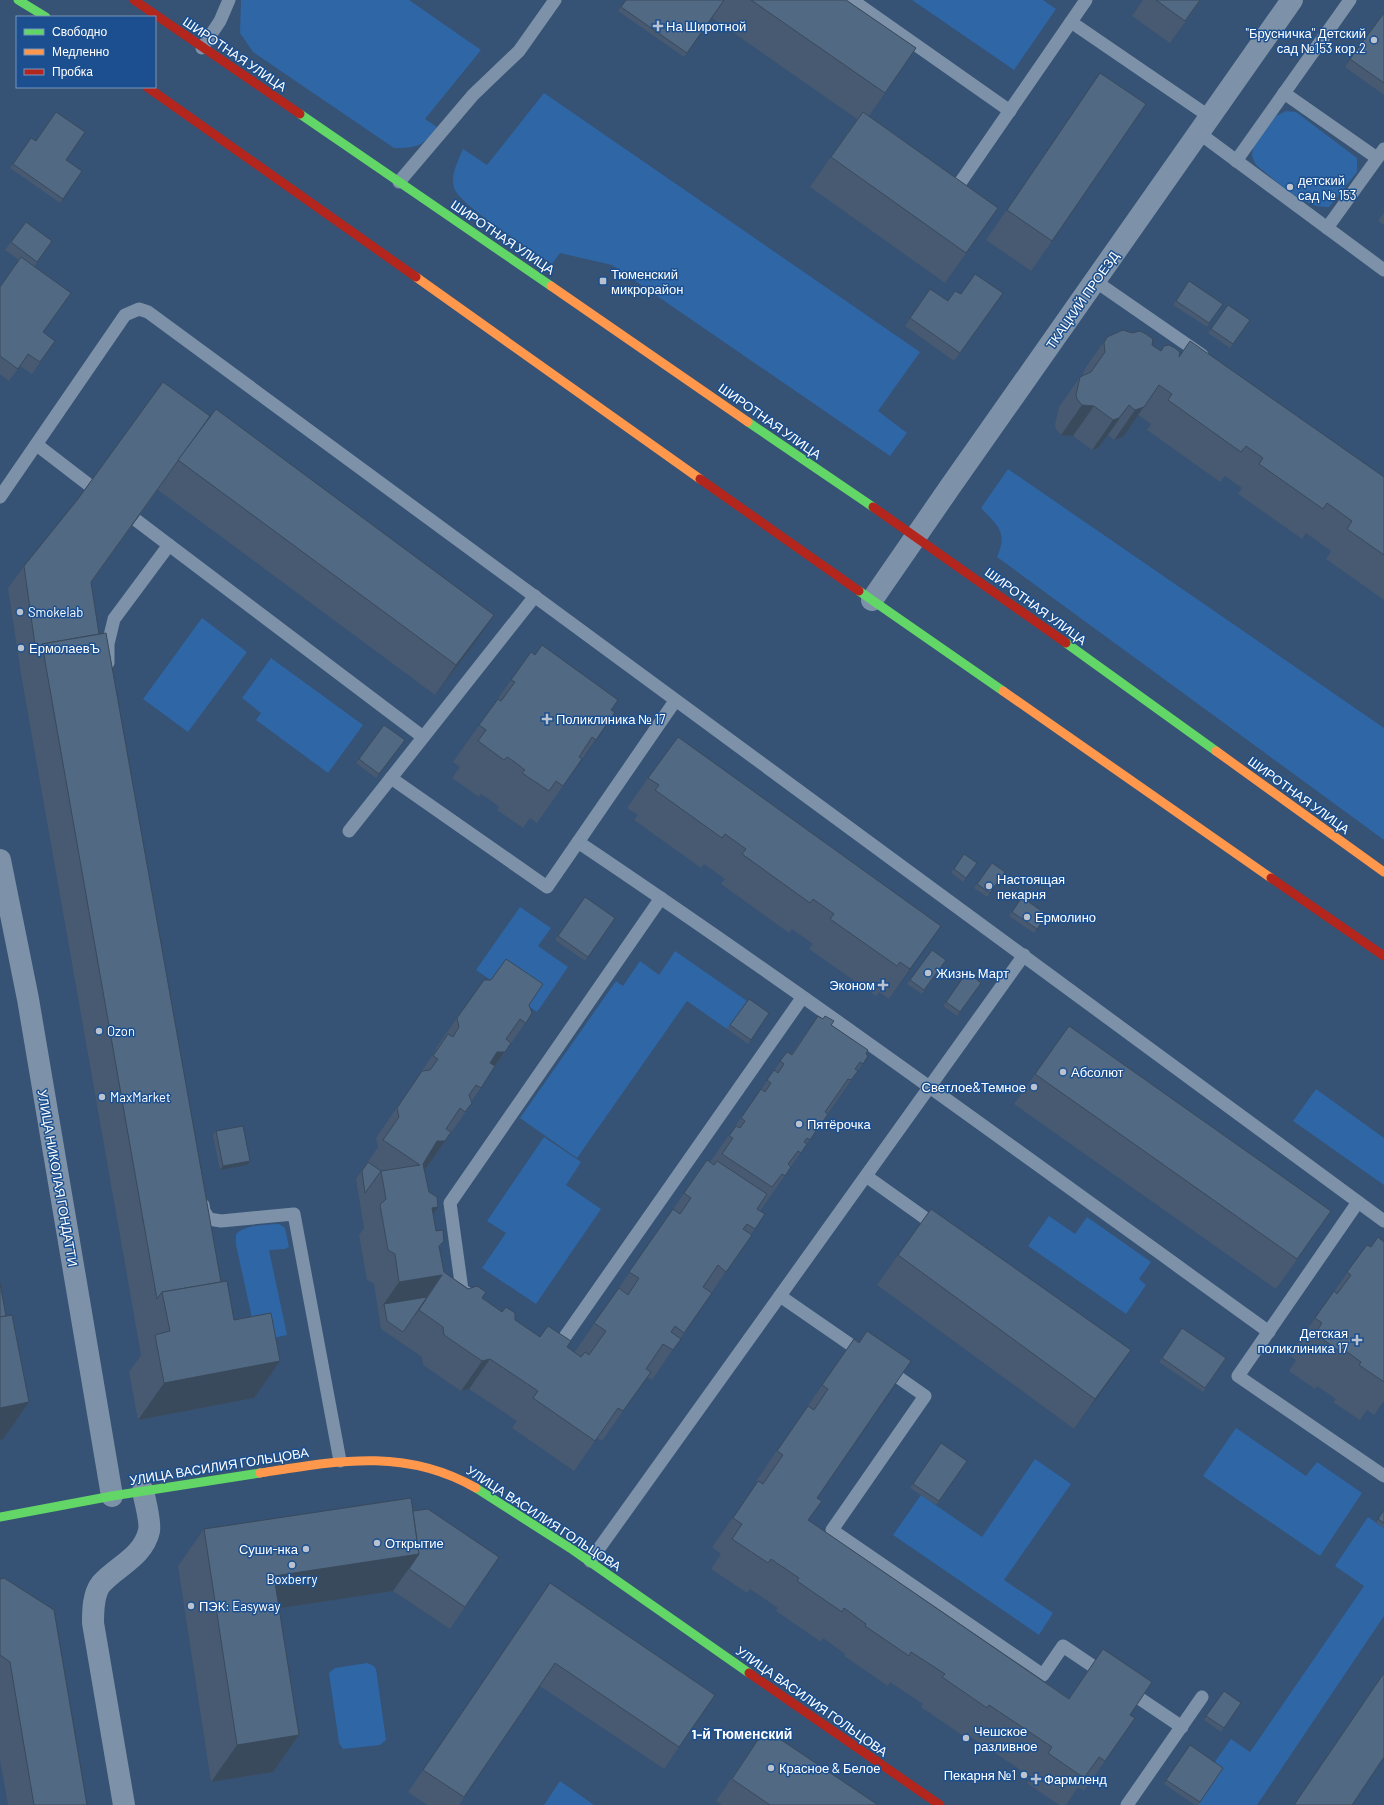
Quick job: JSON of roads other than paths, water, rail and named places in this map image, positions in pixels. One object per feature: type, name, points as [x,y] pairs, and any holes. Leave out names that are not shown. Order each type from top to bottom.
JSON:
[{"type":"main road","points":[[18,0],[44,16]]},
{"type":"main road","name":"ШИРОТНАЯ УЛИЦА","points":[[134,0],[916,537],[1384,872]]},
{"type":"main road","points":[[147,88],[872,600],[1384,956]]},
{"type":"main road","name":"УЛИЦА ВАСИЛИЯ ГОЛЬЦОВА","points":[[0,1517],[112,1496],[340,1461],[382,1459],[407,1462],[455,1477],[477,1488],[590,1561],[940,1805]]},
{"type":"street","name":"ТКАЦКИЙ ПРОЕЗД","points":[[872,600],[1292,0]]},
{"type":"street","name":"УЛИЦА НИКОЛАЯ ГОНДАТТИ","points":[[0,860],[29,1007],[112,1496]]},
{"type":"street","points":[[124,1805],[94,1630],[93,1606],[100,1585],[137,1554],[144,1544],[150,1530],[143,1491]]},
{"type":"lane","points":[[202,48],[220,21],[228,0]]},
{"type":"lane","points":[[399,182],[473,95],[518,50],[555,0]]},
{"type":"lane","points":[[852,0],[1010,112]]},
{"type":"lane","points":[[947,202],[1086,0]]},
{"type":"lane","points":[[1236,161],[1350,0]]},
{"type":"lane","points":[[1071,22],[1204,125],[1236,161],[1384,270]]},
{"type":"lane","points":[[1284,93],[1381,153],[1327,228]]},
{"type":"lane","points":[[1095,282],[1213,363]]},
{"type":"lane","points":[[0,497],[37,446],[125,315],[139,309],[154,317],[535,596],[675,701],[1024,955],[1384,1221]]},
{"type":"lane","points":[[37,446],[89,485]]},
{"type":"lane","points":[[136,520],[423,737]]},
{"type":"lane","points":[[110,677],[108,644],[114,619],[169,545]]},
{"type":"lane","points":[[349,831],[535,596]]},
{"type":"lane","points":[[391,778],[547,887],[675,701]]},
{"type":"lane","points":[[578,842],[662,898],[1269,1332]]},
{"type":"lane","points":[[482,1303],[462,1290],[450,1203],[662,898]]},
{"type":"lane","points":[[590,1561],[1024,955]]},
{"type":"lane","points":[[542,1343],[555,1352],[802,998]]},
{"type":"lane","points":[[866,1176],[948,1234]]},
{"type":"lane","points":[[201,1196],[204,1211],[209,1219],[221,1221],[294,1214],[340,1461]]},
{"type":"lane","points":[[1358,1202],[1238,1376],[1384,1476]]},
{"type":"lane","points":[[780,1296],[925,1396],[832,1530],[1043,1675],[1063,1646],[1182,1727]]},
{"type":"lane","points":[[1127,1805],[1202,1697]]},
{"type":"place","name":"На Широтной","points":[[658,26]]},
{"type":"place","name":"\"Брусничка\" Детский сад №153 кор.2","points":[[1374,40]]},
{"type":"place","name":"детский сад № 153","points":[[1290,187]]},
{"type":"place","name":"Тюменский микрорайон","points":[[603,281]]},
{"type":"place","name":"Smokelab","points":[[20,612]]},
{"type":"place","name":"ЕрмолаевЪ","points":[[21,648]]},
{"type":"place","name":"Поликлиника № 17","points":[[547,719]]},
{"type":"place","name":"Настоящая пекарня","points":[[989,886]]},
{"type":"place","name":"Ермолино","points":[[1027,917]]},
{"type":"place","name":"Жизнь Март","points":[[928,973]]},
{"type":"place","name":"Эконом","points":[[883,985]]},
{"type":"place","name":"Ozon","points":[[99,1031]]},
{"type":"place","name":"Абсолют","points":[[1063,1072]]},
{"type":"place","name":"Светлое&Темное","points":[[1034,1087]]},
{"type":"place","name":"MaxMarket","points":[[102,1097]]},
{"type":"place","name":"Пятёрочка","points":[[799,1124]]},
{"type":"place","name":"Детская поликлиника 17","points":[[1357,1340]]},
{"type":"place","name":"Открытие","points":[[377,1543]]},
{"type":"place","name":"Суши-нка","points":[[306,1549]]},
{"type":"place","name":"Boxberry","points":[[292,1565]]},
{"type":"place","name":"ПЭК: Easyway","points":[[191,1606]]},
{"type":"place","name":"Чешское разливное","points":[[966,1738]]},
{"type":"place","name":"Красное & Белое","points":[[771,1768]]},
{"type":"place","name":"Пекарня №1","points":[[1024,1775]]},
{"type":"place","name":"Фармленд","points":[[1036,1779]]},
{"type":"district","name":"1-й Тюменский","points":[[742,1733]]}]
